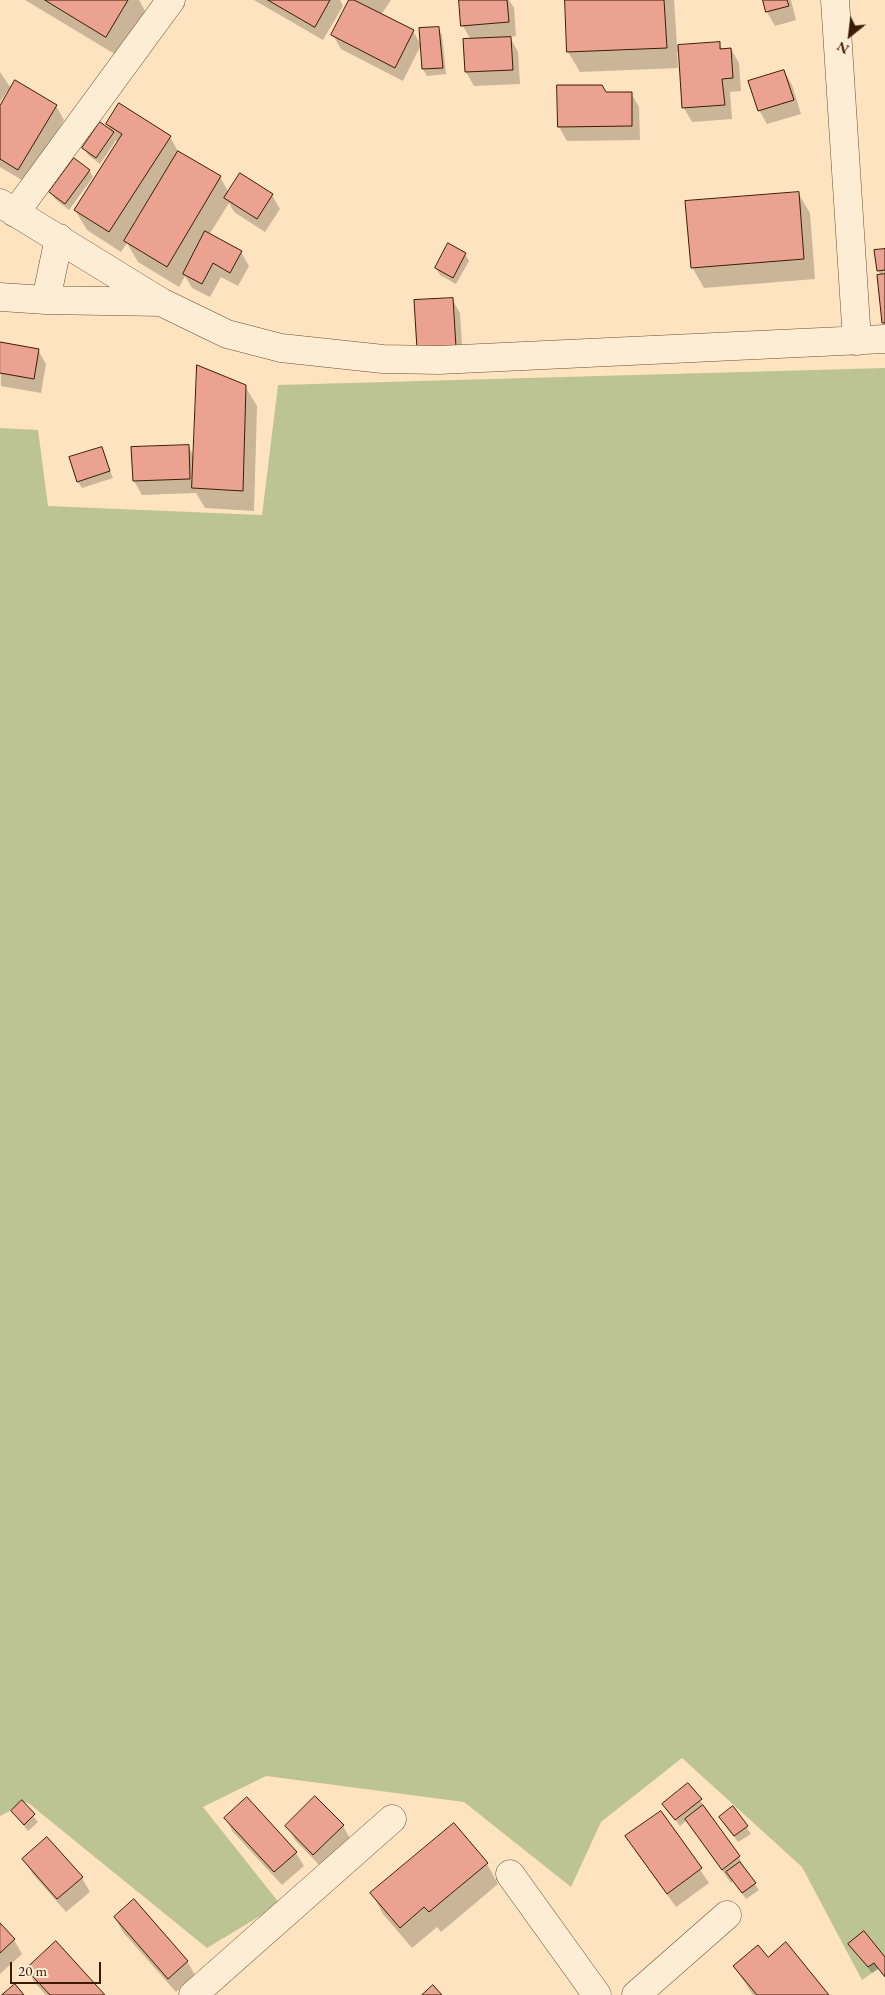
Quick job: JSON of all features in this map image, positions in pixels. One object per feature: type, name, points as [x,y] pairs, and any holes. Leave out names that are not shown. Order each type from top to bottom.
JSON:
[{"type":"street","points":[[171,0],[8,208],[161,302],[228,334],[272,346],[383,358],[439,360],[885,339]]},
{"type":"street","points":[[835,0],[857,341]]},
{"type":"street","points":[[46,300],[59,238]]},
{"type":"street","points":[[0,297],[46,300],[161,302]]},
{"type":"street","points":[[193,1995],[392,1819]]},
{"type":"street","points":[[510,1874],[597,1995]]},
{"type":"street","points":[[636,1995],[727,1915]]},
{"type":"green space","points":[[885,368],[885,1964],[862,1980],[802,1867],[682,1758],[601,1822],[571,1887],[464,1802],[266,1776],[203,1807],[280,1904],[207,1948],[27,1802],[0,1816],[0,428],[38,430],[48,506],[262,515],[278,385]]},
{"type":"building","points":[[45,0],[128,0],[106,37]]},
{"type":"building","points":[[268,0],[330,0],[315,27]]},
{"type":"building","points":[[349,0],[354,0],[414,30],[395,68],[331,35]]},
{"type":"building","points":[[459,0],[507,0],[509,22],[461,26]]},
{"type":"building","points":[[565,0],[664,0],[667,48],[567,52]]},
{"type":"building","points":[[763,0],[787,0],[789,6],[766,12]]},
{"type":"building","points":[[439,27],[443,68],[422,69],[419,28]]},
{"type":"building","points":[[511,37],[513,70],[465,72],[463,39]]},
{"type":"building","points":[[720,42],[720,49],[731,48],[733,78],[722,79],[725,105],[682,108],[678,45]]},
{"type":"building","points":[[784,70],[794,100],[758,111],[748,81]]},
{"type":"building","points":[[15,80],[57,105],[18,170],[0,159],[0,106]]},
{"type":"building","points":[[557,85],[602,85],[606,92],[632,92],[632,126],[558,127]]},
{"type":"building","points":[[119,103],[171,136],[109,232],[74,210],[122,134],[106,124]]},
{"type":"building","points":[[100,122],[114,132],[96,158],[82,148]]},
{"type":"building","points":[[178,151],[221,176],[167,267],[124,241]]},
{"type":"building","points":[[74,158],[90,170],[65,204],[49,192]]},
{"type":"building","points":[[240,173],[273,194],[257,219],[224,198]]},
{"type":"building","points":[[799,192],[804,259],[691,268],[685,201]]},
{"type":"building","points":[[205,231],[242,251],[230,273],[213,263],[202,284],[183,274]]},
{"type":"building","points":[[448,243],[466,253],[453,278],[435,268]]},
{"type":"building","points":[[885,249],[885,270],[877,271],[874,250]]},
{"type":"building","points":[[885,274],[885,323],[882,323],[877,275]]},
{"type":"building","points":[[453,298],[456,347],[417,349],[414,300]]},
{"type":"building","points":[[0,342],[39,349],[34,379],[0,373]]},
{"type":"building","points":[[197,365],[246,385],[243,491],[192,488]]},
{"type":"building","points":[[189,445],[190,479],[133,481],[131,447]]},
{"type":"building","points":[[102,447],[110,471],[77,482],[69,457]]},
{"type":"building","points":[[688,1783],[702,1799],[675,1820],[662,1804]]},
{"type":"building","points":[[315,1796],[344,1825],[313,1855],[285,1826]]},
{"type":"building","points":[[247,1797],[297,1852],[274,1872],[224,1818]]},
{"type":"building","points":[[22,1800],[35,1814],[24,1825],[11,1811]]},
{"type":"building","points":[[703,1805],[740,1856],[722,1870],[685,1819]]},
{"type":"building","points":[[733,1806],[748,1826],[734,1836],[719,1817]]},
{"type":"building","points":[[661,1811],[702,1868],[667,1894],[625,1836]]},
{"type":"building","points":[[454,1823],[488,1863],[429,1912],[424,1907],[400,1928],[370,1893]]},
{"type":"building","points":[[47,1837],[83,1877],[57,1899],[22,1859]]},
{"type":"building","points":[[740,1862],[756,1883],[742,1893],[726,1872]]},
{"type":"building","points":[[134,1899],[188,1961],[168,1979],[114,1917]]},
{"type":"building","points":[[0,1923],[15,1939],[0,1953]]},
{"type":"building","points":[[864,1931],[885,1957],[885,1977],[874,1963],[868,1967],[848,1944]]},
{"type":"building","points":[[56,1941],[105,1995],[50,1995],[26,1969]]},
{"type":"building","points":[[786,1942],[829,1995],[757,1995],[733,1966],[758,1945],[768,1957]]},
{"type":"building","points":[[15,1984],[24,1995],[2,1995]]},
{"type":"building","points":[[433,1985],[442,1995],[422,1995]]}]
